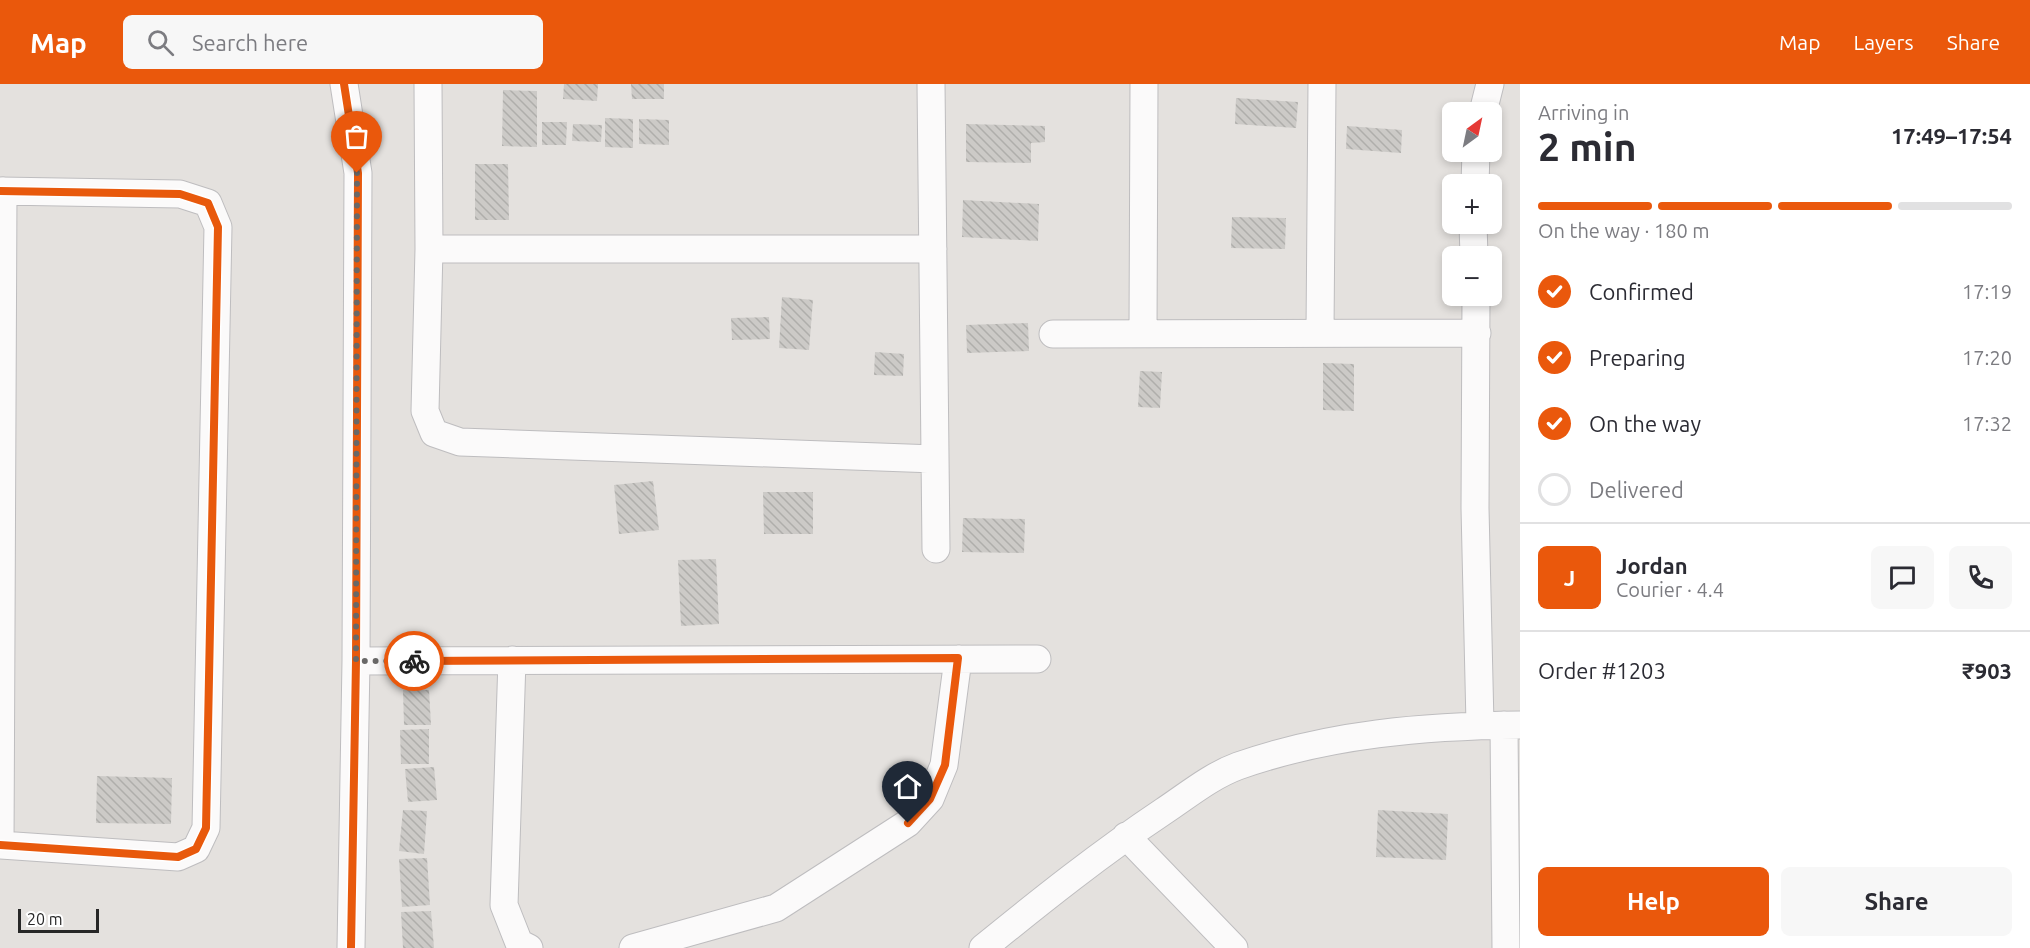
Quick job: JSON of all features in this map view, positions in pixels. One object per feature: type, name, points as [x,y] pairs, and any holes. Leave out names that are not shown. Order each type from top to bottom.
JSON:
[{"type":"street","points":[[344,84],[357,173],[356,661],[351,948]]},
{"type":"street","points":[[428,84],[429,249],[425,411],[434,433],[460,442],[935,459]]},
{"type":"street","points":[[932,84],[936,549]]},
{"type":"street","points":[[1143,333],[1144,84]]},
{"type":"street","points":[[1320,332],[1322,84]]},
{"type":"street","points":[[1486,102],[1490,84]]},
{"type":"street","points":[[1,191],[180,194],[208,202],[218,227],[206,828],[196,849],[178,857],[0,845],[1,191]]},
{"type":"street","points":[[429,249],[933,249]]},
{"type":"street","points":[[1476,306],[1475,508],[1501,725],[1506,948]]},
{"type":"street","points":[[1053,334],[1477,333]]},
{"type":"street","points":[[633,948],[776,908],[908,823],[930,799],[945,765],[958,658]]},
{"type":"street","points":[[356,661],[1037,659]]},
{"type":"street","points":[[512,660],[504,905],[519,942],[529,948]]},
{"type":"street","points":[[983,948],[1126,836],[1200,786],[1238,766],[1355,736],[1501,725]]},
{"type":"street","points":[[1126,836],[1234,948]]},
{"type":"building","points":[[564,84],[598,84],[597,101],[563,99]]},
{"type":"building","points":[[631,84],[664,84],[664,99],[632,99]]},
{"type":"building","points":[[503,90],[537,91],[537,147],[502,146]]},
{"type":"building","points":[[1236,98],[1298,102],[1296,128],[1235,124]]},
{"type":"building","points":[[605,118],[633,119],[633,148],[605,147]]},
{"type":"building","points":[[639,119],[669,120],[669,145],[639,144]]},
{"type":"building","points":[[542,122],[567,122],[566,145],[542,145]]},
{"type":"building","points":[[573,124],[602,125],[601,142],[572,141]]},
{"type":"building","points":[[966,124],[1045,126],[1045,142],[1031,143],[1031,163],[966,162]]},
{"type":"building","points":[[1347,126],[1402,130],[1401,153],[1346,149]]},
{"type":"building","points":[[475,164],[508,164],[509,220],[475,220]]},
{"type":"building","points":[[963,200],[1039,204],[1038,241],[962,237]]},
{"type":"building","points":[[1232,217],[1286,218],[1285,249],[1231,248]]},
{"type":"building","points":[[782,297],[813,300],[809,350],[779,348]]},
{"type":"building","points":[[769,317],[770,339],[732,340],[731,318]]},
{"type":"building","points":[[1028,323],[1029,351],[967,353],[966,325]]},
{"type":"building","points":[[875,352],[904,354],[903,376],[874,375]]},
{"type":"building","points":[[1323,363],[1354,364],[1354,411],[1323,410]]},
{"type":"building","points":[[1140,371],[1162,372],[1160,408],[1138,407]]},
{"type":"building","points":[[653,481],[659,530],[619,534],[614,485]]},
{"type":"building","points":[[763,492],[813,492],[813,534],[764,534]]},
{"type":"building","points":[[963,518],[1025,519],[1024,553],[962,552]]},
{"type":"building","points":[[716,559],[719,624],[681,626],[678,560]]},
{"type":"building","points":[[403,690],[429,690],[431,725],[404,725]]},
{"type":"building","points":[[429,729],[429,764],[401,764],[400,730]]},
{"type":"building","points":[[434,767],[437,800],[408,802],[405,769]]},
{"type":"building","points":[[97,776],[172,778],[171,824],[96,823]]},
{"type":"building","points":[[403,810],[427,811],[424,854],[399,851]]},
{"type":"building","points":[[1378,810],[1448,814],[1446,860],[1376,857]]},
{"type":"building","points":[[427,858],[430,905],[402,907],[399,859]]},
{"type":"building","points":[[431,911],[434,948],[403,948],[401,912]]},
{"type":"cycle path","points":[[344,84],[358,173],[356,661],[351,948]]},
{"type":"cycle path","points":[[0,191],[180,194],[208,203],[218,227],[206,828],[196,849],[178,857],[0,845]]},
{"type":"way so far","points":[[357,173],[356,661],[414,661]]},
{"type":"route","points":[[414,661],[958,658],[945,765],[930,799],[908,823]]}]
